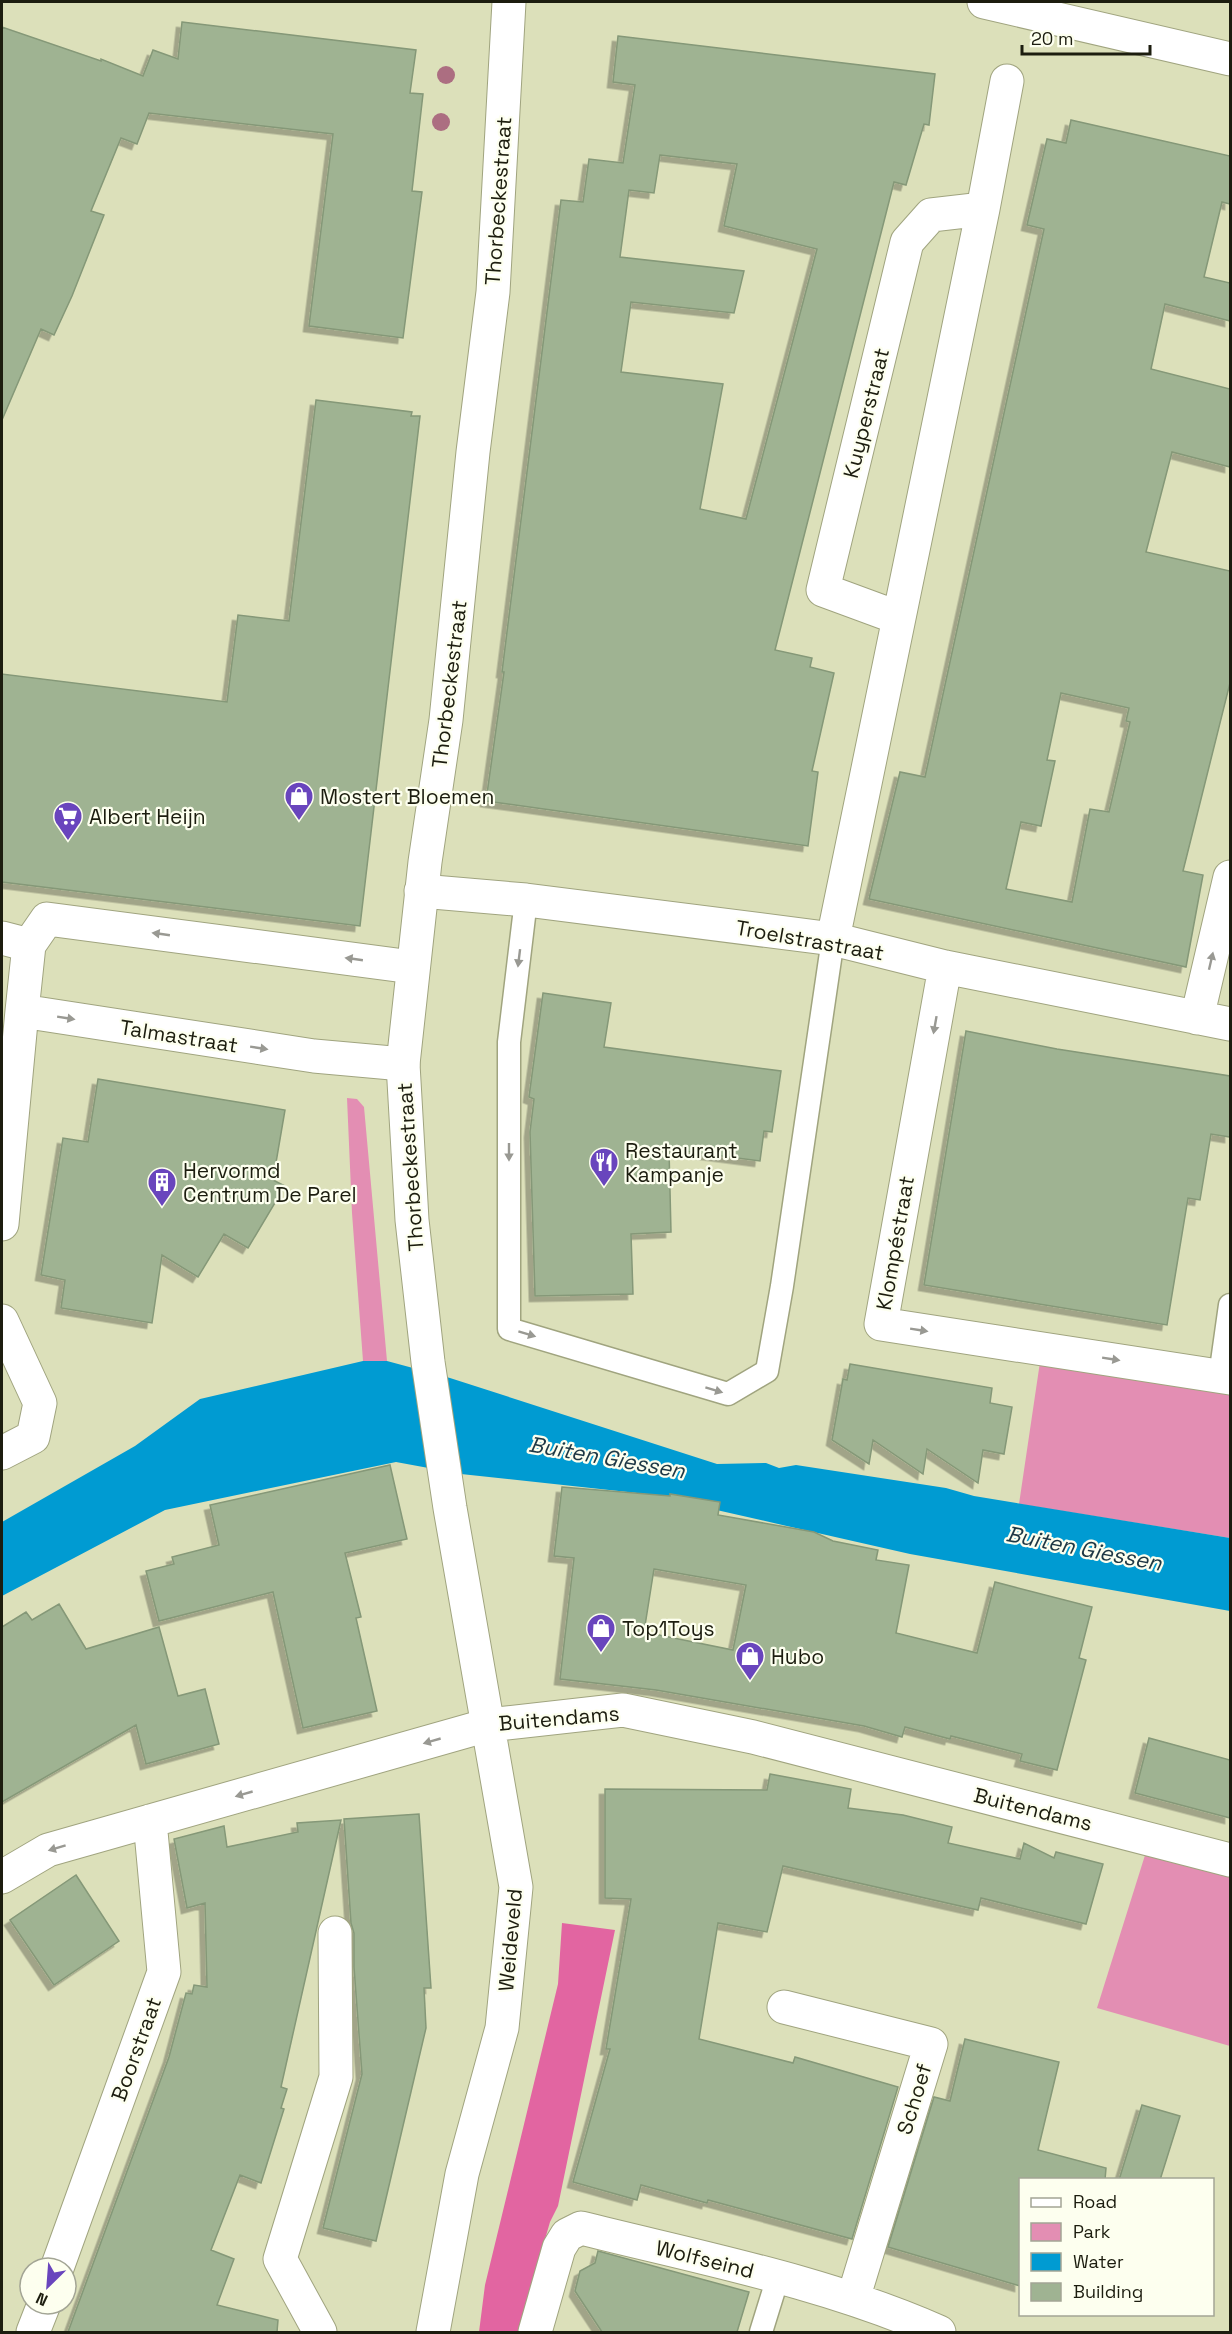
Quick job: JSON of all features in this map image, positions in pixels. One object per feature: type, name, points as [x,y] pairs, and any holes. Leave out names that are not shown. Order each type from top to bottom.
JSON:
[{"type":"street","name":"Thorbeckestraat","points":[[450,1508],[428,1362],[412,1220],[403,1064],[421,891],[446,720],[473,452],[493,292],[509,2]]},
{"type":"street","points":[[984,2],[1230,59]]},
{"type":"street","points":[[832,939],[1007,81]]},
{"type":"street","name":"Kuyperstraat","points":[[899,618],[823,590],[908,242],[931,215],[982,210]]},
{"type":"street","points":[[1197,1018],[1230,877]]},
{"type":"street","name":"Troelstrastraat","points":[[421,891],[526,900],[832,939],[945,967],[1230,1024]]},
{"type":"street","points":[[2,1224],[22,1011],[15,942],[47,919],[412,967]]},
{"type":"street","name":"Klompéstraat","points":[[945,967],[881,1324],[1225,1377]]},
{"type":"street","name":"Talmastraat","points":[[22,1011],[314,1056],[403,1064]]},
{"type":"street","points":[[2,1321],[40,1403],[33,1437],[2,1454]]},
{"type":"street","name":"Weideveld","points":[[433,2332],[462,2174],[502,2028],[516,1887],[450,1508]]},
{"type":"street","name":"Buitendams","points":[[2,1876],[48,1850],[488,1725],[623,1710],[753,1737],[1230,1860]]},
{"type":"street","name":"Boorstraat","points":[[61,2256],[164,1972],[150,1821]]},
{"type":"street","points":[[320,2332],[280,2259],[336,2077],[335,1933]]},
{"type":"street","name":"Schoef","points":[[784,2007],[931,2044],[853,2299]]},
{"type":"street","name":"Wolfseind","points":[[535,2332],[559,2248],[567,2235],[581,2228],[778,2277],[853,2299],[939,2332]]},
{"type":"street","points":[[33,2332],[39,2316]]},
{"type":"lane","points":[[526,900],[509,1042],[509,1329],[728,1394],[767,1371],[783,1286],[832,939]]},
{"type":"lane","name":"Klompéstraat","points":[[1225,1377],[1230,1305]]},
{"type":"lane","points":[[761,2332],[778,2277]]},
{"type":"green space","points":[[347,1098],[357,1099],[364,1107],[387,1361],[363,1361],[352,1213]]},
{"type":"green space","points":[[1040,1362],[1230,1393],[1230,1538],[1019,1504]]},
{"type":"green space","points":[[1146,1852],[1230,1876],[1230,2046],[1097,2008]]},
{"type":"shaded area","points":[[562,1923],[615,1930],[558,2206],[550,2222],[518,2332],[479,2332],[485,2285],[558,1984]]},
{"type":"water","name":"Buiten Giessen","points":[[363,1361],[387,1361],[450,1378],[717,1464],[766,1463],[779,1468],[796,1465],[946,1488],[974,1496],[1230,1538],[1230,1611],[910,1554],[646,1494],[461,1474],[396,1462],[165,1510],[2,1596],[2,1522],[135,1446],[200,1399]]},
{"type":"building","points":[[182,22],[416,50],[410,93],[423,94],[412,191],[422,192],[403,338],[309,326],[333,134],[149,113],[137,144],[121,138],[91,211],[104,215],[72,296],[54,335],[41,329],[2,420],[2,27],[101,61],[101,59],[143,76],[153,50],[178,59]]},
{"type":"building","points":[[618,36],[935,74],[929,125],[924,124],[906,185],[894,182],[775,650],[812,658],[810,667],[834,673],[812,771],[818,772],[808,846],[486,801],[504,672],[502,672],[561,200],[583,202],[589,159],[623,163],[635,85],[613,82]],"holes":[[[660,155],[737,164],[724,226],[817,249],[746,519],[700,509],[723,384],[621,372],[631,302],[734,313],[744,271],[620,257],[629,190],[654,193]]]},
{"type":"building","points":[[1071,120],[1230,156],[1230,204],[1222,202],[1204,277],[1230,283],[1230,321],[1165,304],[1151,369],[1230,389],[1230,467],[1172,452],[1146,552],[1230,571],[1230,683],[1183,871],[1203,875],[1186,967],[869,899],[900,772],[925,777],[1044,229],[1027,225],[1047,139],[1066,143]],"holes":[[[1061,693],[1129,708],[1126,721],[1130,722],[1109,812],[1090,809],[1072,902],[1006,889],[1021,822],[1041,826],[1055,761],[1047,760]]]},
{"type":"building","points":[[316,400],[412,412],[411,416],[420,416],[360,926],[2,882],[2,674],[227,702],[238,615],[289,621]]},
{"type":"building","points":[[543,993],[611,1003],[604,1047],[781,1071],[772,1132],[764,1131],[760,1161],[669,1149],[671,1232],[631,1234],[633,1294],[535,1296],[530,1132],[534,1099],[529,1097]]},
{"type":"building","points":[[966,1031],[1057,1049],[1230,1076],[1230,1137],[1211,1134],[1200,1200],[1188,1198],[1167,1325],[924,1285]]},
{"type":"building","name":"Hervormd Centrum De Parel","points":[[98,1079],[285,1110],[273,1180],[285,1186],[248,1248],[224,1234],[198,1277],[162,1255],[152,1323],[61,1308],[65,1280],[41,1275],[63,1138],[88,1142]]},
{"type":"building","points":[[850,1364],[992,1388],[990,1403],[1012,1407],[1004,1454],[983,1450],[978,1483],[927,1449],[923,1474],[873,1440],[869,1464],[832,1440],[843,1379],[847,1380]]},
{"type":"building","points":[[390,1465],[407,1539],[345,1553],[361,1617],[356,1618],[377,1711],[303,1728],[273,1592],[159,1621],[146,1571],[174,1564],[172,1557],[219,1545],[210,1505]]},
{"type":"building","points":[[562,1487],[670,1496],[670,1494],[720,1502],[718,1515],[814,1532],[833,1541],[878,1550],[876,1560],[909,1565],[896,1633],[977,1653],[995,1582],[1092,1607],[1079,1658],[1086,1660],[1057,1770],[1020,1761],[1022,1754],[905,1727],[902,1737],[864,1726],[656,1690],[560,1679],[574,1558],[554,1556]],"holes":[[[654,1569],[746,1585],[733,1650],[644,1632]]]},
{"type":"building","points":[[59,1604],[86,1649],[159,1627],[178,1696],[205,1689],[219,1744],[146,1764],[136,1725],[2,1802],[2,1627],[26,1612],[32,1620]]},
{"type":"building","points":[[1149,1738],[1230,1760],[1230,1818],[1135,1793]]},
{"type":"building","points":[[770,1774],[851,1789],[848,1808],[903,1815],[952,1827],[948,1843],[1020,1859],[1024,1843],[1054,1858],[1056,1852],[1103,1864],[1086,1924],[981,1898],[978,1910],[783,1866],[767,1932],[718,1923],[699,2039],[793,2063],[795,2057],[898,2087],[852,2239],[708,2200],[707,2203],[641,2185],[637,2200],[573,2182],[610,2049],[606,2049],[631,1899],[605,1898],[605,1789],[767,1790]]},
{"type":"building","points":[[419,1814],[431,1988],[424,1988],[426,2028],[376,2241],[323,2228],[362,2074],[354,1967],[354,1933],[351,1923],[344,1819]]},
{"type":"building","points":[[341,1820],[281,2087],[287,2089],[281,2108],[284,2109],[261,2183],[240,2175],[211,2250],[234,2259],[217,2305],[278,2320],[277,2332],[68,2332],[74,2316],[78,2316],[78,2305],[169,2057],[186,1993],[192,1994],[194,1985],[207,1987],[205,1903],[187,1908],[174,1839],[224,1826],[227,1847],[298,1832],[297,1823]]},
{"type":"building","points":[[76,1875],[119,1941],[54,1985],[10,1920]]},
{"type":"building","points":[[965,2039],[1059,2062],[1038,2150],[1106,2168],[1105,2178],[1019,2178],[1019,2286],[888,2247],[934,2097],[950,2101]]},
{"type":"building","points":[[1142,2105],[1180,2116],[1161,2178],[1120,2178]]},
{"type":"building","points":[[598,2251],[749,2292],[737,2332],[602,2332],[575,2291],[580,2271],[595,2263]]},
{"type":"place","name":"Mostert Bloemen","points":[[299,822]]},
{"type":"place","name":"Albert Heijn","points":[[68,842]]},
{"type":"place","name":"Restaurant Kampanje","points":[[604,1188]]},
{"type":"place","name":"Hervormd Centrum De Parel","points":[[162,1208]]},
{"type":"place","name":"Top1Toys","points":[[601,1654]]},
{"type":"place","name":"Hubo","points":[[750,1682]]}]
